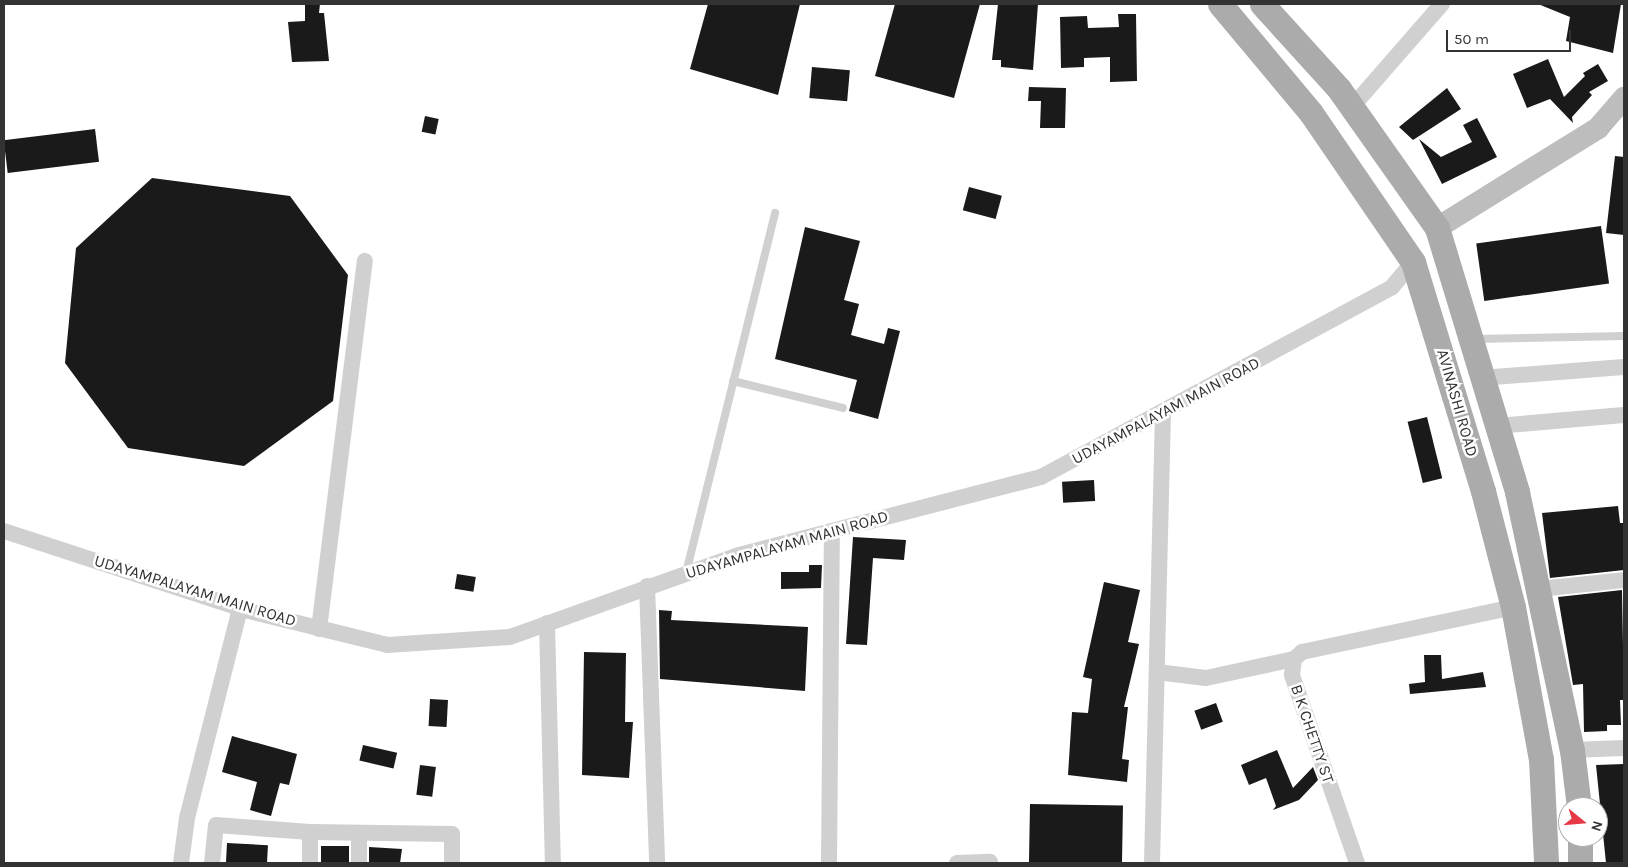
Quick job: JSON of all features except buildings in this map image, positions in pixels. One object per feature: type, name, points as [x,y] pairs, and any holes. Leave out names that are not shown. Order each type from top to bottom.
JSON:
[{"type":"main road","name":"AVINASHI ROAD","points":[[1220,4],[1311,113],[1413,262],[1478,472],[1513,607],[1541,759],[1546,863]]},
{"type":"main road","name":"AVINASHI ROAD","points":[[1262,4],[1352,108],[1437,228],[1496,426],[1539,589],[1572,750],[1579,797]]},
{"type":"main road","points":[[1580,847],[1580,863]]},
{"type":"street","points":[[1352,108],[1442,4]]},
{"type":"street","points":[[1437,228],[1598,128],[1624,98]]},
{"type":"street","points":[[319,629],[365,261]]},
{"type":"street","name":"UDAYAMPALAYAM MAIN ROAD","points":[[4,531],[240,608],[387,645],[510,637],[686,573],[832,531],[1041,477],[1163,413],[1392,287],[1413,262]]},
{"type":"street","points":[[1481,378],[1624,367]]},
{"type":"street","points":[[1152,863],[1163,413]]},
{"type":"street","points":[[1496,426],[1624,415]]},
{"type":"street","points":[[829,863],[832,531]]},
{"type":"street","points":[[1539,589],[1624,580]]},
{"type":"street","points":[[647,586],[657,863]]},
{"type":"street","points":[[1157,672],[1206,678],[1294,659],[1302,652],[1513,607]]},
{"type":"street","points":[[181,863],[187,818],[240,608]]},
{"type":"street","points":[[548,623],[553,863]]},
{"type":"street","name":"B K CHETTY ST","points":[[1294,659],[1292,675],[1357,863]]},
{"type":"street","points":[[1572,750],[1624,748]]},
{"type":"street","points":[[212,863],[216,826],[310,832],[452,834],[452,863]]},
{"type":"street","points":[[310,832],[310,863]]},
{"type":"street","points":[[359,833],[359,863]]},
{"type":"street","points":[[957,863],[990,862]]},
{"type":"lane","points":[[686,573],[775,213]]},
{"type":"lane","points":[[1469,339],[1624,336]]},
{"type":"lane","points":[[733,380],[843,408]]}]
